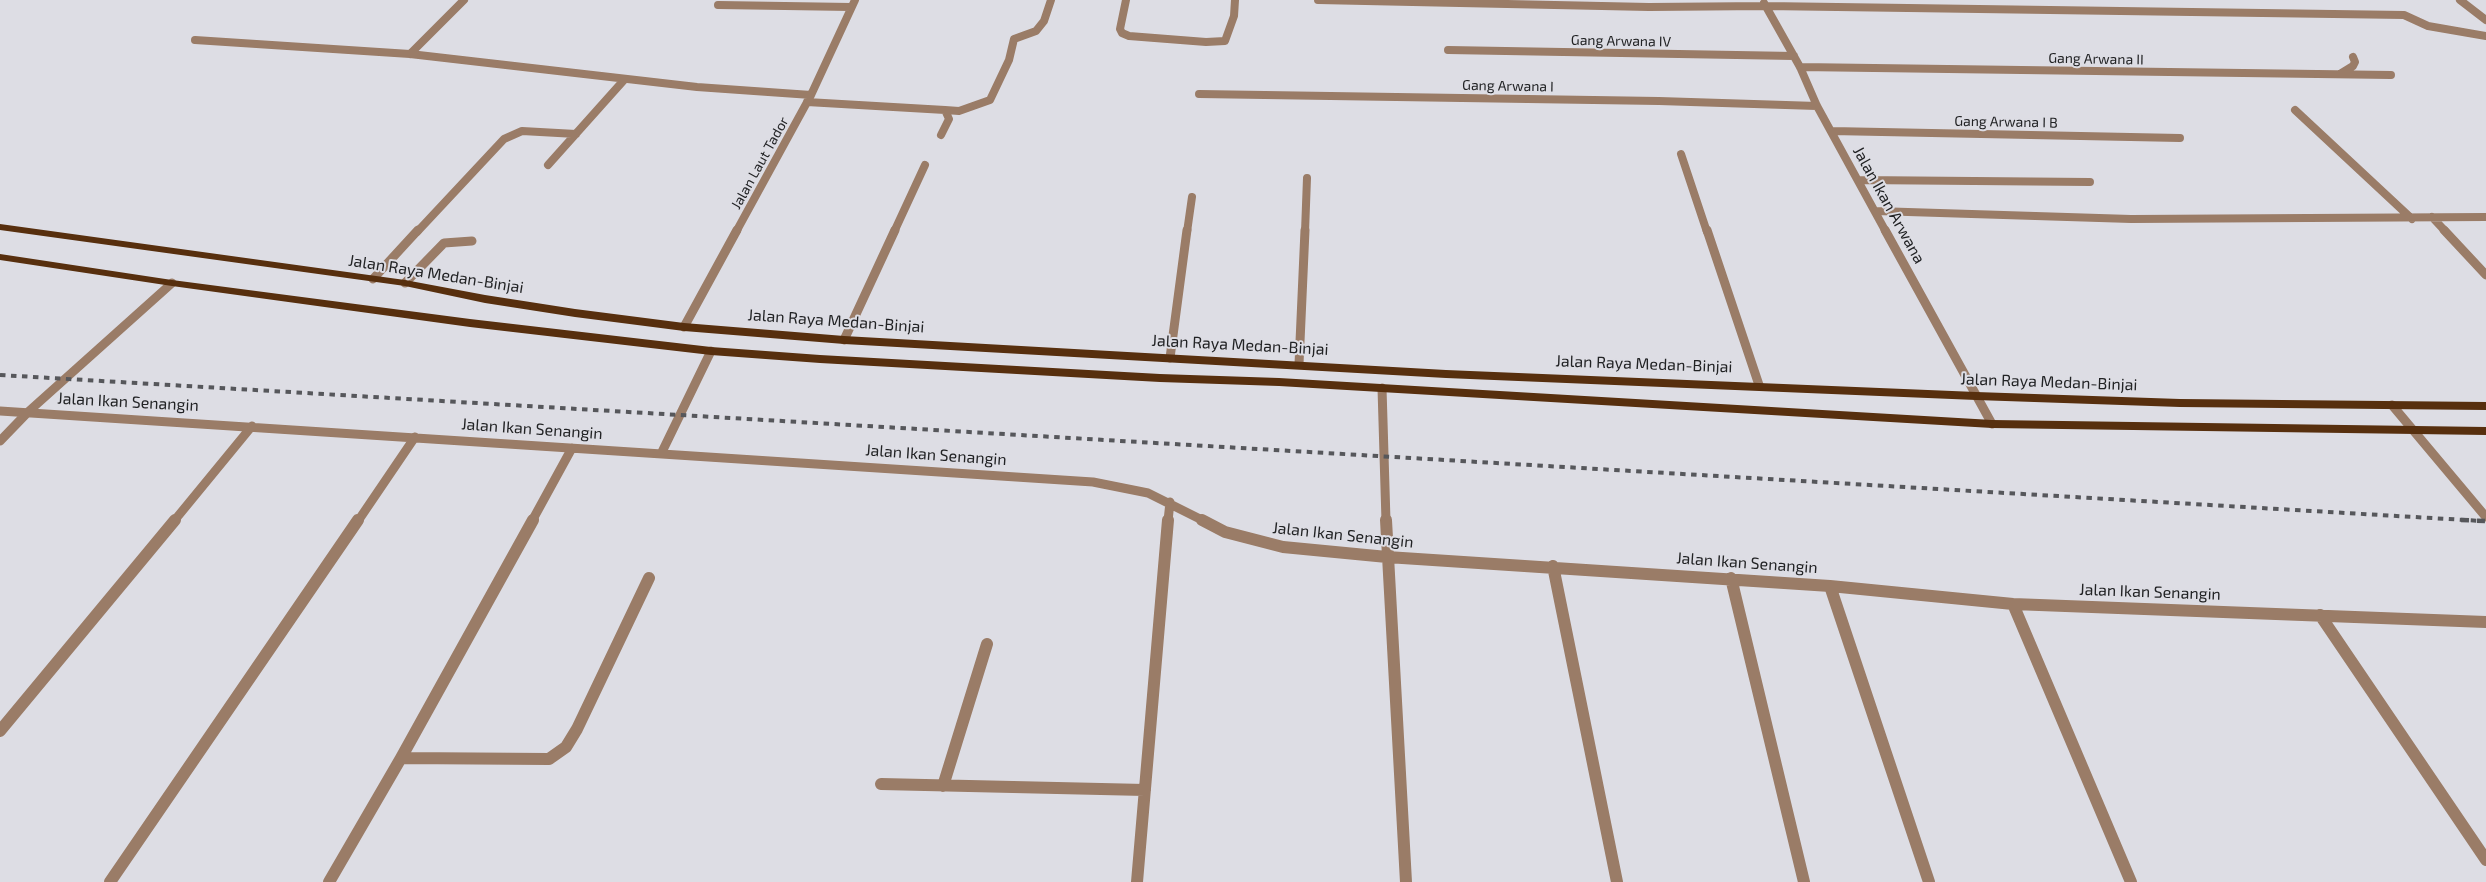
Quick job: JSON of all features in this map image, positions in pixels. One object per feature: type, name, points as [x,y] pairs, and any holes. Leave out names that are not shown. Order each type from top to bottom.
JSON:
[{"type":"main road","name":"Jalan Raya Medan-Binjai","points":[[0,227],[405,283],[485,299],[684,326],[844,340],[1300,364],[1446,374],[1976,396],[2180,403],[2486,406]]},
{"type":"main road","points":[[0,257],[172,283],[470,323],[711,351],[1992,424],[2486,431]]},
{"type":"main road","points":[[1278,363],[1278,382]]},
{"type":"street","points":[[410,54],[464,0]]},
{"type":"street","points":[[195,40],[410,54],[624,80],[809,99],[959,111],[990,100],[1009,60],[1014,39],[1036,31],[1044,21],[1051,0]]},
{"type":"street","points":[[1126,0],[1120,29],[1122,33],[1129,36],[1206,42],[1225,41],[1234,16],[1236,0]]},
{"type":"street","points":[[1318,0],[1640,7],[1764,3],[2404,15],[2428,26],[2486,36]]},
{"type":"street","points":[[2460,0],[2486,20]]},
{"type":"street","name":"Jalan Ikan Arwana","points":[[1764,3],[1794,56],[1817,106],[1992,424]]},
{"type":"street","points":[[718,5],[853,4]]},
{"type":"street","name":"Jalan Laut Tador","points":[[684,326],[809,99],[853,4]]},
{"type":"street","name":"Gang Arwana IV","points":[[1448,50],[1794,56]]},
{"type":"street","points":[[2339,74],[2353,66],[2355,62],[2353,57]]},
{"type":"street","name":"Gang Arwana II","points":[[1800,68],[2391,75]]},
{"type":"street","points":[[548,165],[624,80]]},
{"type":"street","name":"Gang Arwana I","points":[[1199,94],[1659,101],[1817,106]]},
{"type":"street","points":[[942,135],[949,119],[948,113],[945,110]]},
{"type":"street","points":[[2295,110],[2412,219]]},
{"type":"street","points":[[372,279],[504,139],[522,131],[576,134]]},
{"type":"street","name":"Gang Arwana I B","points":[[1832,131],[2180,138]]},
{"type":"street","points":[[1681,154],[1759,386]]},
{"type":"street","points":[[844,340],[925,165]]},
{"type":"street","points":[[1300,364],[1307,178]]},
{"type":"street","points":[[1858,180],[2090,182]]},
{"type":"street","points":[[1170,358],[1192,197]]},
{"type":"street","points":[[1876,211],[2131,219],[2412,219],[2486,217]]},
{"type":"street","points":[[2432,217],[2486,275]]},
{"type":"street","points":[[405,283],[444,243],[472,241]]},
{"type":"street","points":[[0,441],[28,412],[172,283]]},
{"type":"street","points":[[661,454],[711,351]]},
{"type":"street","points":[[1382,388],[1387,557],[1406,882]]},
{"type":"street","points":[[2392,404],[2486,517]]},
{"type":"street","name":"Jalan Ikan Senangin","points":[[0,411],[1093,482],[1148,493],[1170,502],[1225,532],[1251,540],[1282,547],[1387,557],[1731,578],[2013,604],[2320,614],[2486,622]]},
{"type":"street","points":[[0,731],[252,426]]},
{"type":"street","points":[[110,882],[414,437]]},
{"type":"street","points":[[329,882],[572,448]]},
{"type":"street","points":[[1136,882],[1170,502]]},
{"type":"street","points":[[1553,566],[1617,882]]},
{"type":"street","points":[[400,758],[549,760],[566,747],[577,729],[649,578]]},
{"type":"street","points":[[1731,578],[1804,882]]},
{"type":"street","points":[[1830,586],[1929,882]]},
{"type":"street","points":[[2013,604],[2131,882]]},
{"type":"street","points":[[2320,614],[2486,860]]},
{"type":"street","points":[[943,786],[987,644]]},
{"type":"street","points":[[881,784],[1145,790]]},
{"type":"railway","points":[[0,375],[2474,520]]},
{"type":"railway","points":[[2461,520],[2474,520]]},
{"type":"railway","points":[[2474,520],[2486,521]]},
{"type":"railway","points":[[2474,520],[2482,521]]}]
